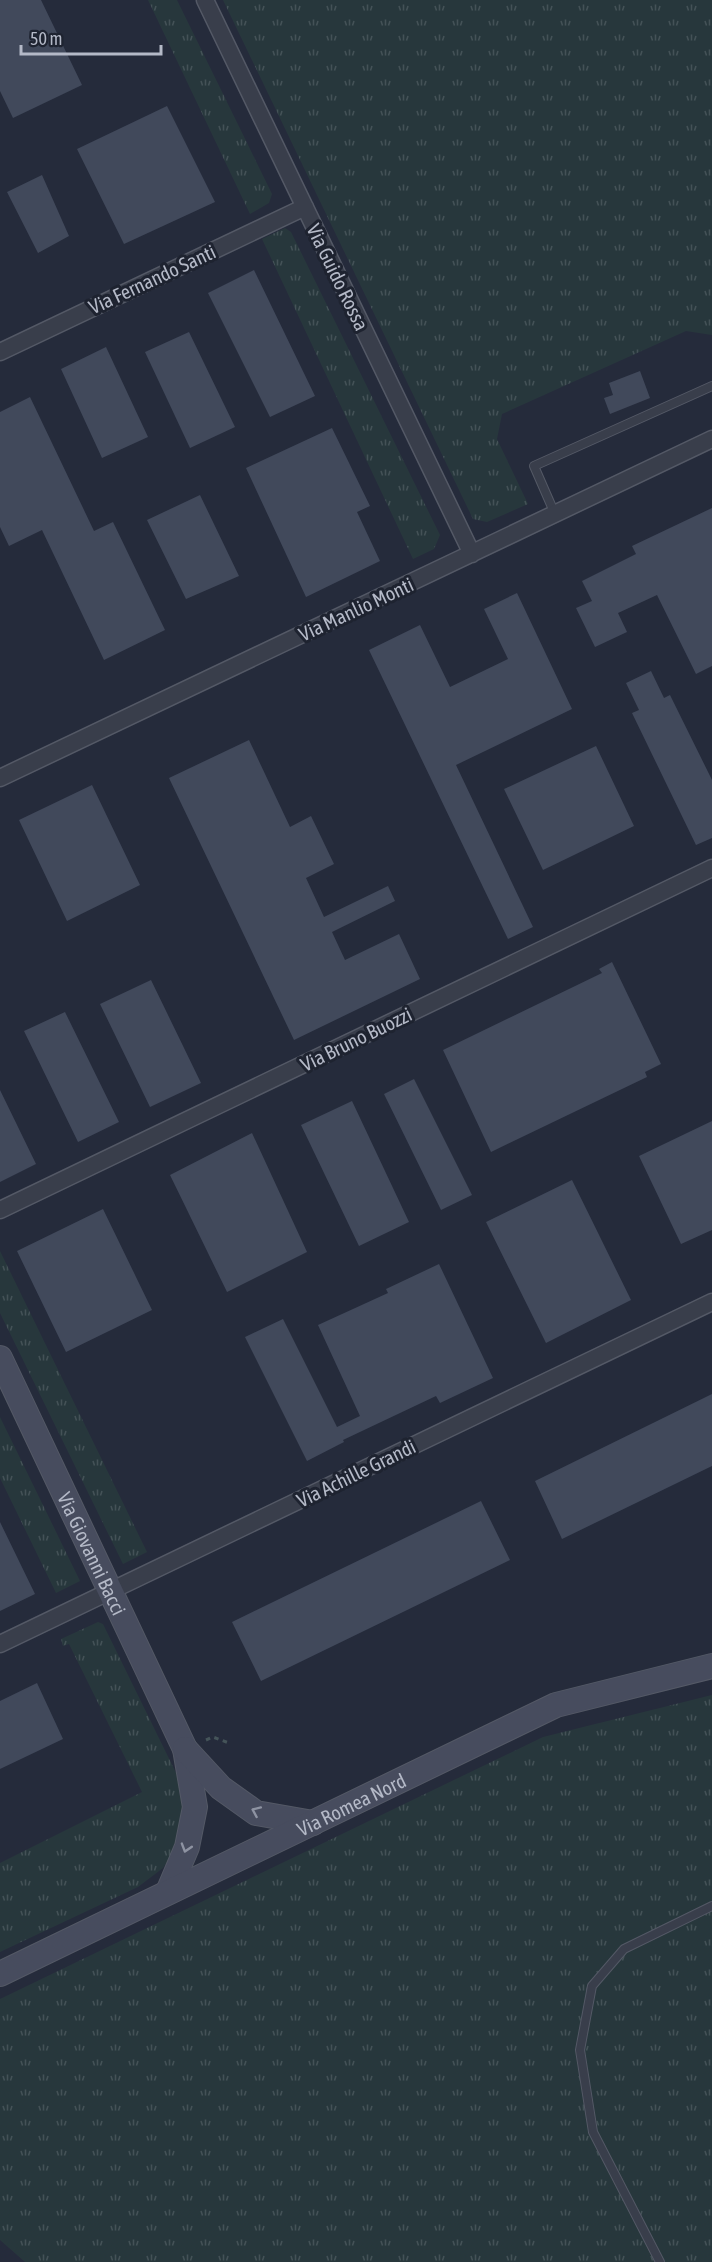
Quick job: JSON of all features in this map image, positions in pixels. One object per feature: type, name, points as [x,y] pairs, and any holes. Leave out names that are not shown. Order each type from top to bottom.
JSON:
[{"type":"main road","name":"Via Giovanni Bacci","points":[[0,1358],[185,1749],[195,1808],[187,1847],[168,1892]]},
{"type":"main road","name":"Via Romea Nord","points":[[0,1974],[556,1705],[712,1666]]},
{"type":"main road","name":"Via Giovanni Bacci","points":[[185,1749],[221,1788],[256,1813],[313,1823]]},
{"type":"street","name":"Via Guido Rossa","points":[[205,0],[472,554]]},
{"type":"street","name":"Via Fernando Santi","points":[[0,352],[305,207]]},
{"type":"street","name":"Via Manlio Monti","points":[[0,778],[712,439]]},
{"type":"street","name":"Via Bruno Buozzi","points":[[0,1210],[712,868]]},
{"type":"street","name":"Via Achille Grandi","points":[[0,1644],[712,1302]]},
{"type":"lane","points":[[555,514],[534,466],[712,386]]},
{"type":"lane","points":[[660,2262],[593,2132],[580,2050],[592,1986],[624,1949],[712,1906]]},
{"type":"green space","points":[[148,0],[177,0],[272,194],[269,203],[250,214]]},
{"type":"green space","points":[[223,0],[712,0],[712,335],[686,331],[502,414],[497,439],[528,504],[487,522],[473,519]]},
{"type":"green space","points":[[285,228],[291,232],[440,535],[434,549],[413,559],[262,239]]},
{"type":"green space","points":[[0,1251],[147,1552],[123,1564],[0,1313]]},
{"type":"green space","points":[[0,1417],[80,1581],[56,1593],[0,1478]]},
{"type":"green space","points":[[98,1622],[103,1624],[180,1781],[185,1804],[174,1852],[163,1868],[138,1887],[0,1952],[0,1863],[142,1792],[69,1644],[63,1646],[61,1639]]},
{"type":"green space","points":[[712,1695],[712,2262],[25,2262],[0,2240],[0,1999],[543,1737]]},
{"type":"building","points":[[0,0],[41,0],[82,85],[13,118],[0,91]]},
{"type":"building","points":[[167,106],[215,202],[124,244],[77,149]]},
{"type":"building","points":[[42,175],[69,236],[38,253],[7,192]]},
{"type":"building","points":[[254,270],[315,396],[270,417],[208,293]]},
{"type":"building","points":[[189,332],[235,427],[190,448],[145,352]]},
{"type":"building","points":[[106,347],[148,437],[102,458],[61,369]]},
{"type":"building","points":[[640,371],[650,398],[610,414],[604,398],[613,395],[609,383]]},
{"type":"building","points":[[30,397],[94,531],[113,522],[165,630],[104,660],[42,530],[9,546],[0,527],[0,412]]},
{"type":"building","points":[[332,428],[370,506],[357,512],[380,561],[306,597],[246,468]]},
{"type":"building","points":[[200,495],[239,576],[186,599],[147,520]]},
{"type":"building","points":[[712,508],[712,666],[696,674],[657,595],[618,613],[627,632],[595,647],[576,608],[592,601],[582,581],[636,554],[632,546]]},
{"type":"building","points":[[517,593],[572,709],[456,765],[533,927],[508,939],[369,650],[420,625],[450,687],[508,659],[484,609]]},
{"type":"building","points":[[651,671],[664,698],[670,695],[712,780],[712,838],[696,845],[632,713],[639,710],[626,683]]},
{"type":"building","points":[[249,740],[290,827],[311,816],[334,864],[306,878],[324,917],[388,886],[395,901],[332,932],[345,960],[399,934],[420,979],[294,1040],[169,778]]},
{"type":"building","points":[[596,746],[634,826],[543,870],[504,789]]},
{"type":"building","points":[[92,785],[140,885],[67,921],[19,820]]},
{"type":"building","points":[[612,962],[661,1064],[645,1072],[647,1077],[491,1152],[443,1050],[602,973],[599,969]]},
{"type":"building","points":[[151,980],[201,1083],[150,1107],[100,1004]]},
{"type":"building","points":[[65,1012],[119,1122],[78,1142],[24,1031]]},
{"type":"building","points":[[414,1079],[472,1195],[441,1210],[384,1094]]},
{"type":"building","points":[[0,1090],[36,1164],[0,1182]]},
{"type":"building","points":[[352,1101],[409,1222],[359,1246],[301,1125]]},
{"type":"building","points":[[712,1121],[712,1230],[681,1244],[639,1156]]},
{"type":"building","points":[[252,1133],[307,1252],[227,1292],[170,1175]]},
{"type":"building","points":[[572,1180],[631,1300],[546,1343],[486,1222]]},
{"type":"building","points":[[103,1209],[152,1310],[66,1352],[17,1251]]},
{"type":"building","points":[[439,1264],[493,1378],[440,1403],[436,1396],[343,1440],[344,1442],[307,1461],[245,1337],[283,1319],[337,1427],[360,1416],[318,1325],[388,1293],[386,1289]]},
{"type":"building","points":[[712,1394],[712,1466],[562,1539],[535,1481]]},
{"type":"building","points":[[481,1501],[510,1560],[261,1681],[232,1622]]},
{"type":"building","points":[[0,1522],[35,1594],[0,1611]]},
{"type":"building","points":[[37,1683],[63,1739],[0,1769],[0,1701]]}]
